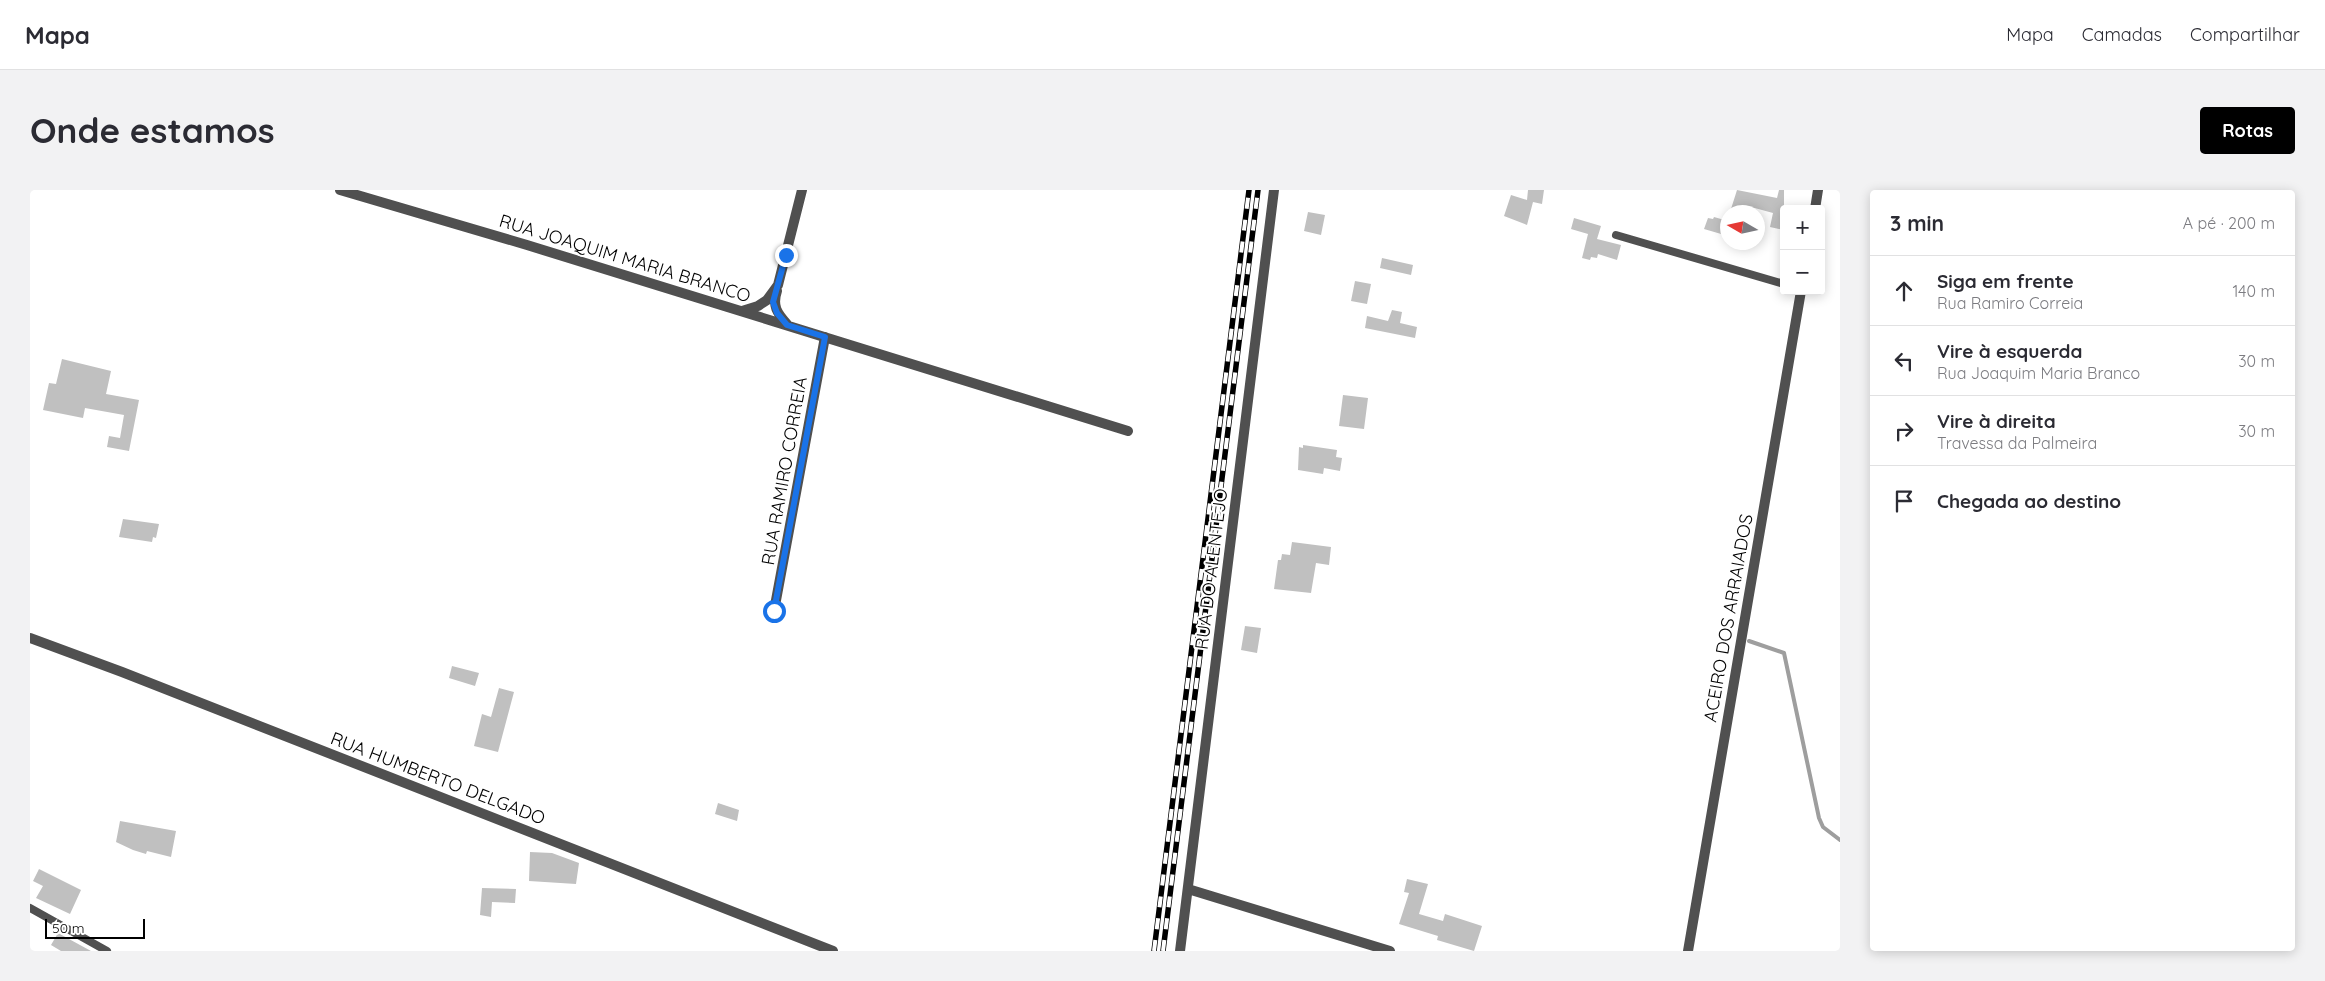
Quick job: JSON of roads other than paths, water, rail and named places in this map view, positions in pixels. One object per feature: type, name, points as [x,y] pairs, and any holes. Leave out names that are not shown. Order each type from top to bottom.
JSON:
[{"type":"street","name":"RUA JOAQUIM MARIA BRANCO","points":[[340,190],[787,325],[1128,431]]},
{"type":"street","points":[[787,325],[777,313],[773,302],[802,190]]},
{"type":"street","name":"RUA DO ALENTEJO","points":[[1180,951],[1274,190]]},
{"type":"street","points":[[1816,205],[1818,190]]},
{"type":"street","points":[[741,311],[758,306],[767,300],[778,285]]},
{"type":"street","name":"ACEIRO DOS ARRAIADOS","points":[[1688,951],[1800,295]]},
{"type":"street","name":"RUA RAMIRO CORREIA","points":[[774,611],[825,337]]},
{"type":"street","name":"RUA HUMBERTO DELGADO","points":[[30,638],[122,672],[832,951]]},
{"type":"street","points":[[1188,889],[1210,894],[1390,951]]},
{"type":"lane","points":[[1616,234],[1780,283]]},
{"type":"lane","points":[[30,908],[106,951]]},
{"type":"waterway","points":[[1749,641],[1784,653],[1819,818],[1823,827],[1840,840]]},
{"type":"railway","points":[[1154,951],[1249,190]]},
{"type":"railway","points":[[1163,951],[1258,190]]}]
